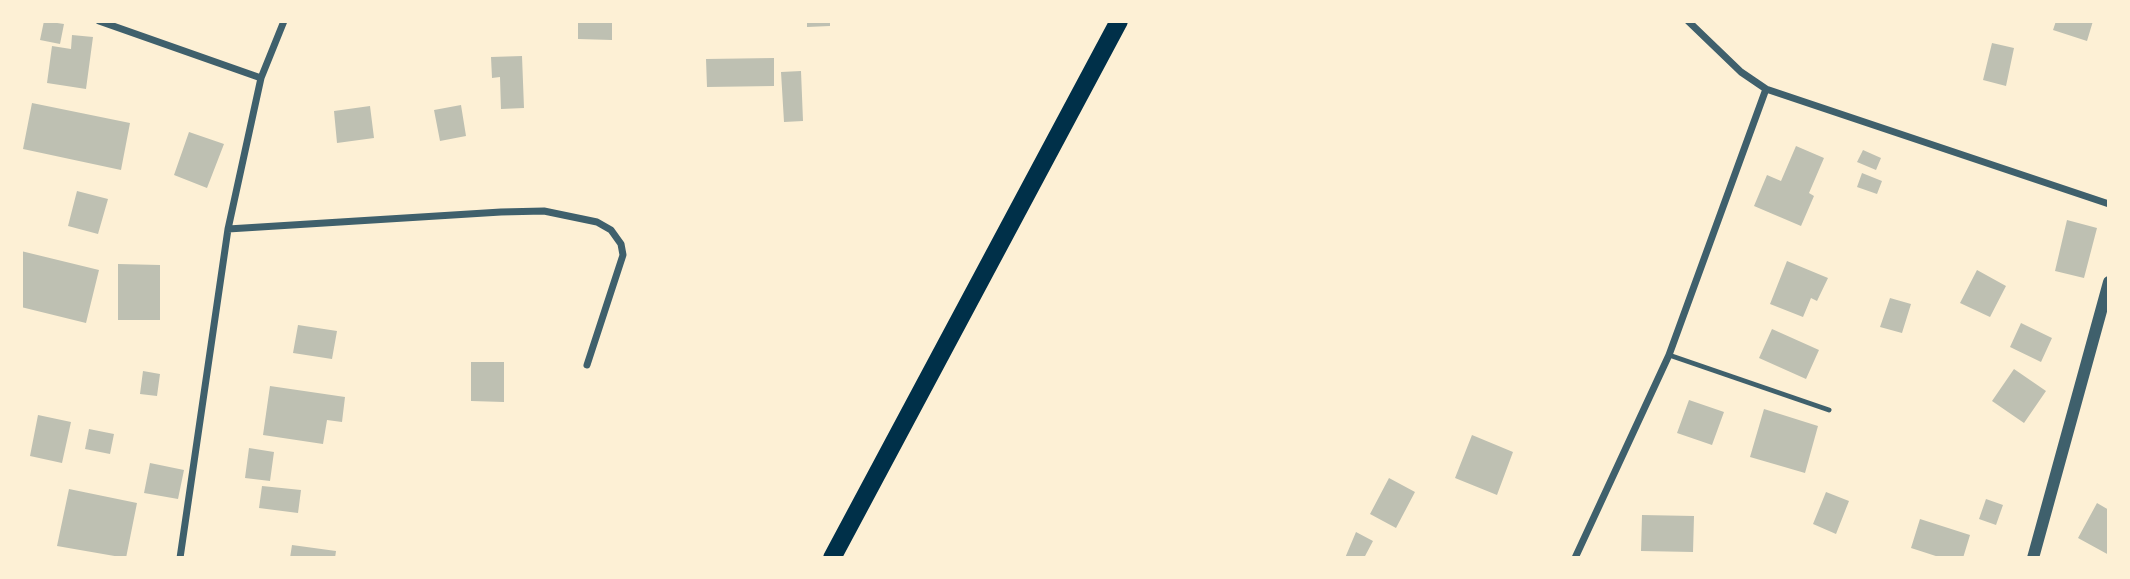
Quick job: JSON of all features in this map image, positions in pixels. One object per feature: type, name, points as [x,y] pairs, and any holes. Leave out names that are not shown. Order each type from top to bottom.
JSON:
[{"type":"main road","points":[[832,558],[1119,21]]},
{"type":"street","points":[[99,21],[261,78]]},
{"type":"street","points":[[180,558],[228,229],[261,78],[284,21]]},
{"type":"street","points":[[1688,21],[1741,72],[1766,89],[2109,204]]},
{"type":"street","points":[[1575,558],[1669,355],[1766,89]]},
{"type":"street","points":[[228,229],[544,211],[597,222],[611,230],[621,244],[623,255],[587,365]]},
{"type":"street","points":[[2033,558],[2109,282]]},
{"type":"lane","points":[[1669,355],[1829,410]]},
{"type":"building","points":[[44,21],[64,24],[60,44],[40,40]]},
{"type":"building","points":[[578,21],[612,21],[612,40],[578,39]]},
{"type":"building","points":[[807,21],[830,21],[830,26],[807,27]]},
{"type":"building","points":[[2056,21],[2093,21],[2087,41],[2053,30]]},
{"type":"building","points":[[72,35],[93,37],[86,89],[47,83],[52,46],[71,49]]},
{"type":"building","points":[[1992,43],[2014,48],[2006,86],[1983,80]]},
{"type":"building","points":[[522,56],[524,108],[501,109],[500,77],[492,78],[491,57]]},
{"type":"building","points":[[774,58],[774,86],[707,87],[706,59]]},
{"type":"building","points":[[801,71],[803,121],[784,122],[781,72]]},
{"type":"building","points":[[32,103],[130,123],[121,170],[23,149]]},
{"type":"building","points":[[461,105],[466,136],[440,141],[434,110]]},
{"type":"building","points":[[370,106],[374,138],[337,143],[334,111]]},
{"type":"building","points":[[189,132],[224,144],[207,188],[174,175]]},
{"type":"building","points":[[1796,146],[1824,158],[1809,193],[1814,196],[1801,226],[1754,206],[1767,175],[1781,181]]},
{"type":"building","points":[[1863,150],[1881,158],[1876,170],[1857,162]]},
{"type":"building","points":[[1862,173],[1882,181],[1877,194],[1857,187]]},
{"type":"building","points":[[77,191],[108,199],[98,234],[68,226]]},
{"type":"building","points":[[2067,220],[2097,228],[2084,278],[2055,271]]},
{"type":"building","points":[[21,251],[99,270],[86,323],[21,307]]},
{"type":"building","points":[[1787,261],[1828,278],[1817,301],[1811,298],[1803,317],[1770,304]]},
{"type":"building","points":[[118,264],[160,265],[160,320],[118,320]]},
{"type":"building","points":[[1977,270],[2006,286],[1990,317],[1960,303]]},
{"type":"building","points":[[1890,298],[1911,304],[1902,333],[1880,327]]},
{"type":"building","points":[[2021,323],[2052,338],[2041,362],[2010,347]]},
{"type":"building","points":[[298,325],[337,331],[332,359],[293,353]]},
{"type":"building","points":[[1772,329],[1819,350],[1806,379],[1759,358]]},
{"type":"building","points":[[471,362],[504,362],[504,402],[471,401]]},
{"type":"building","points":[[2014,369],[2046,391],[2024,423],[1992,401]]},
{"type":"building","points":[[143,371],[160,374],[157,396],[140,394]]},
{"type":"building","points":[[270,386],[345,397],[342,422],[327,420],[323,444],[263,435]]},
{"type":"building","points":[[1689,400],[1724,412],[1712,445],[1677,433]]},
{"type":"building","points":[[1764,409],[1818,426],[1805,473],[1750,457]]},
{"type":"building","points":[[38,415],[71,422],[62,463],[30,456]]},
{"type":"building","points":[[89,429],[114,434],[110,454],[85,449]]},
{"type":"building","points":[[1472,435],[1513,452],[1497,495],[1455,478]]},
{"type":"building","points":[[249,448],[274,452],[270,481],[245,478]]},
{"type":"building","points":[[150,463],[184,470],[178,499],[144,493]]},
{"type":"building","points":[[1389,478],[1415,492],[1396,528],[1370,514]]},
{"type":"building","points":[[262,486],[301,490],[298,513],[259,508]]},
{"type":"building","points":[[69,489],[137,503],[126,558],[57,546]]},
{"type":"building","points":[[1826,492],[1849,501],[1836,534],[1813,524]]},
{"type":"building","points":[[1986,499],[2003,505],[1996,525],[1979,519]]},
{"type":"building","points":[[2097,503],[2109,510],[2109,555],[2078,538]]},
{"type":"building","points":[[1642,515],[1694,516],[1693,552],[1641,551]]},
{"type":"building","points":[[1920,519],[1970,535],[1963,558],[1942,558],[1911,548]]},
{"type":"building","points":[[1356,532],[1373,541],[1364,558],[1345,558]]},
{"type":"building","points":[[292,545],[336,551],[335,558],[290,558]]}]
